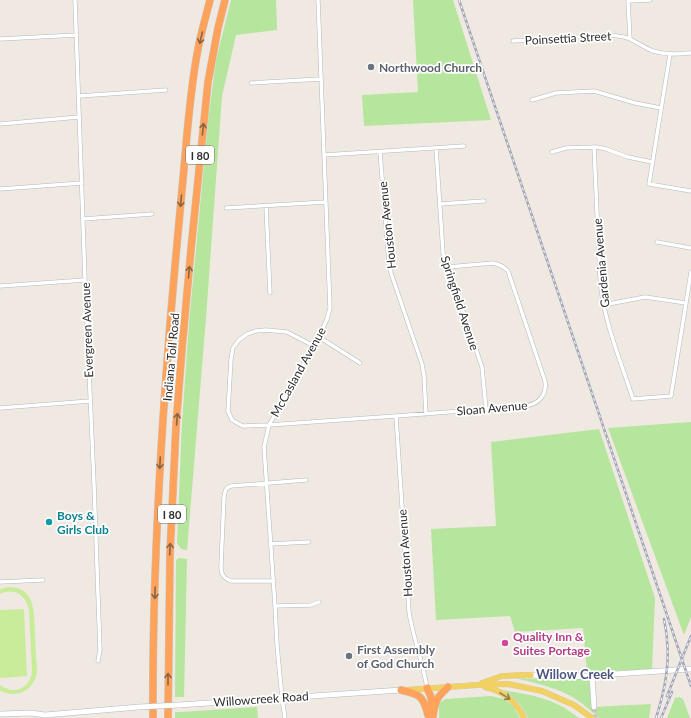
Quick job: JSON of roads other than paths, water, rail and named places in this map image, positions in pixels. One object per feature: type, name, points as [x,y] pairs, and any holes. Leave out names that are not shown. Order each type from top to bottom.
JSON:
[{"type":"highway","name":"Indiana Toll Road","points":[[153,718],[156,554],[162,424],[168,341],[193,81],[198,49],[210,0]]},
{"type":"highway","name":"Indiana Toll Road","points":[[168,718],[170,554],[176,426],[182,349],[208,82],[216,34],[225,0]]},
{"type":"highway","points":[[431,717],[437,698],[448,687]]},
{"type":"highway","points":[[427,688],[431,717]]},
{"type":"highway","points":[[401,690],[414,693],[420,697],[431,717]]},
{"type":"main road","points":[[477,685],[502,676],[592,676],[691,669]]},
{"type":"main road","points":[[592,676],[594,707]]},
{"type":"main road","points":[[477,685],[508,684],[542,691],[574,705],[592,718]]},
{"type":"main road","name":"Willowcreek Road","points":[[0,714],[31,713],[45,715],[179,704],[477,685]]},
{"type":"main road","points":[[477,685],[489,688],[515,702],[524,718]]},
{"type":"main road","name":"Willowcreek Road","points":[[36,718],[45,715]]},
{"type":"street","name":"Evergreen Avenue","points":[[75,0],[100,642],[98,661]]},
{"type":"street","name":"McCasland Avenue","points":[[285,718],[277,645],[276,606],[270,544],[264,447],[269,425],[319,337],[330,308],[318,0]]},
{"type":"street","points":[[630,39],[628,1],[650,0]]},
{"type":"street","points":[[0,39],[76,35]]},
{"type":"street","name":"Poinsettia Street","points":[[513,41],[604,35],[630,39],[650,50],[657,52],[670,54],[691,53]]},
{"type":"street","points":[[670,54],[649,184],[691,191]]},
{"type":"street","points":[[251,83],[321,79]]},
{"type":"street","points":[[78,96],[166,90]]},
{"type":"street","points":[[532,100],[556,93],[594,91],[635,103],[661,108]]},
{"type":"street","points":[[0,124],[79,117]]},
{"type":"street","points":[[324,155],[464,146]]},
{"type":"street","name":"Gardenia Avenue","points":[[594,147],[600,278],[603,305],[633,399],[671,396],[686,303]]},
{"type":"street","name":"Springfield Avenue","points":[[436,148],[443,252],[482,368],[486,409]]},
{"type":"street","points":[[552,152],[566,148],[606,148],[633,158],[652,162]]},
{"type":"street","name":"Houston Avenue","points":[[380,152],[389,264],[391,274],[422,364],[426,414]]},
{"type":"street","points":[[0,189],[82,183]]},
{"type":"street","points":[[440,204],[484,201]]},
{"type":"street","points":[[226,208],[326,202]]},
{"type":"street","points":[[266,206],[270,293]]},
{"type":"street","points":[[83,219],[152,214]]},
{"type":"street","points":[[657,242],[691,248]]},
{"type":"street","name":"Sloan Avenue","points":[[314,346],[287,332],[266,330],[247,334],[239,340],[233,348],[228,407],[232,420],[243,426],[269,425],[531,405],[538,401],[545,391],[545,381],[508,271],[499,264],[493,263],[448,266]]},
{"type":"street","points":[[603,305],[646,297],[686,303],[691,272]]},
{"type":"street","points":[[0,286],[85,280]]},
{"type":"street","points":[[319,337],[360,363]]},
{"type":"street","points":[[0,408],[90,401]]},
{"type":"street","name":"Houston Avenue","points":[[396,416],[409,612],[411,627],[425,673],[427,688]]},
{"type":"street","points":[[274,581],[231,581],[222,575],[225,490],[231,486],[306,480]]},
{"type":"street","points":[[270,544],[309,542]]},
{"type":"street","points":[[0,582],[43,580]]},
{"type":"street","points":[[276,606],[311,605],[319,602]]},
{"type":"tunnel","points":[[594,707],[595,718]]},
{"type":"railway","points":[[459,0],[691,686]]},
{"type":"railway","points":[[656,718],[664,690],[668,660],[667,635],[664,619]]},
{"type":"railway","points":[[667,696],[691,636]]},
{"type":"railway","points":[[661,718],[672,692]]},
{"type":"place","name":"Northwood Church","points":[[371,67]]},
{"type":"place","name":"Boys & Girls Club","points":[[49,522]]},
{"type":"place","name":"Quality Inn & Suites Portage","points":[[505,643]]},
{"type":"place","name":"First Assembly of God Church","points":[[349,656]]},
{"type":"district","name":"Willow Creek","points":[[575,674]]}]
